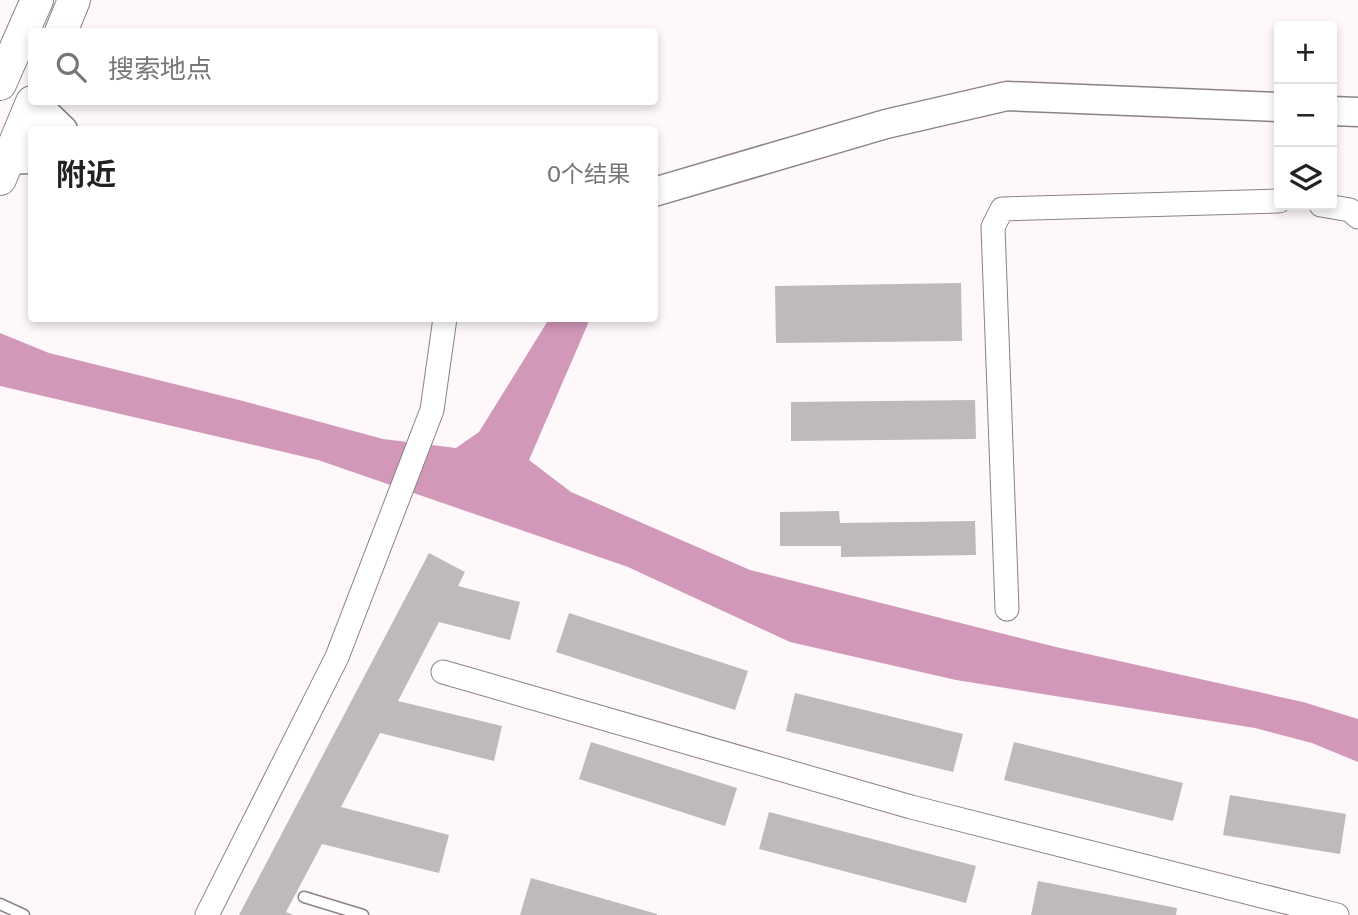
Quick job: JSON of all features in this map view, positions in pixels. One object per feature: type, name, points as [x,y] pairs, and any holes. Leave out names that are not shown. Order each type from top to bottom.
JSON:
[{"type":"main road","points":[[0,84],[37,0]]},
{"type":"main road","points":[[63,28],[74,0]]},
{"type":"main road","points":[[10,165],[32,105]]},
{"type":"street","points":[[0,92],[28,100]]},
{"type":"street","points":[[658,191],[887,124],[1007,96],[1274,107]]},
{"type":"street","points":[[37,105],[59,126]]},
{"type":"street","points":[[1337,111],[1358,112]]},
{"type":"street","points":[[1007,609],[993,227],[996,217],[1002,209],[1274,201]]},
{"type":"street","points":[[1337,208],[1350,210],[1358,217]]},
{"type":"street","points":[[207,915],[337,657],[432,410],[444,322]]},
{"type":"street","points":[[443,673],[911,807],[1337,915]]},
{"type":"lane","points":[[304,897],[363,915]]},
{"type":"lane","points":[[0,904],[24,915]]},
{"type":"shaded area","points":[[547,322],[589,322],[529,460],[571,492],[750,570],[1056,647],[1303,702],[1358,719],[1358,762],[1312,743],[1255,728],[956,680],[790,642],[628,567],[318,460],[0,386],[0,333],[49,353],[383,439],[456,448],[479,432]]},
{"type":"building","points":[[961,283],[962,341],[776,343],[775,286]]},
{"type":"building","points":[[975,400],[976,439],[791,441],[791,402]]},
{"type":"building","points":[[839,511],[840,523],[975,521],[976,555],[841,557],[841,546],[780,546],[780,512]]},
{"type":"building","points":[[429,553],[465,572],[458,586],[520,602],[510,640],[439,622],[398,701],[502,726],[494,761],[380,733],[341,807],[449,835],[439,873],[322,844],[286,912],[293,915],[239,915]]},
{"type":"building","points":[[569,613],[748,671],[735,710],[556,652]]},
{"type":"building","points":[[795,693],[963,734],[953,772],[786,731]]},
{"type":"building","points":[[591,742],[737,788],[725,826],[579,779]]},
{"type":"building","points":[[1014,742],[1183,783],[1173,821],[1004,780]]},
{"type":"building","points":[[1230,795],[1346,814],[1340,854],[1223,835]]},
{"type":"building","points":[[769,812],[976,866],[966,903],[759,849]]},
{"type":"building","points":[[531,878],[657,914],[657,915],[520,915]]},
{"type":"building","points":[[1038,881],[1177,908],[1176,915],[1031,915]]}]
